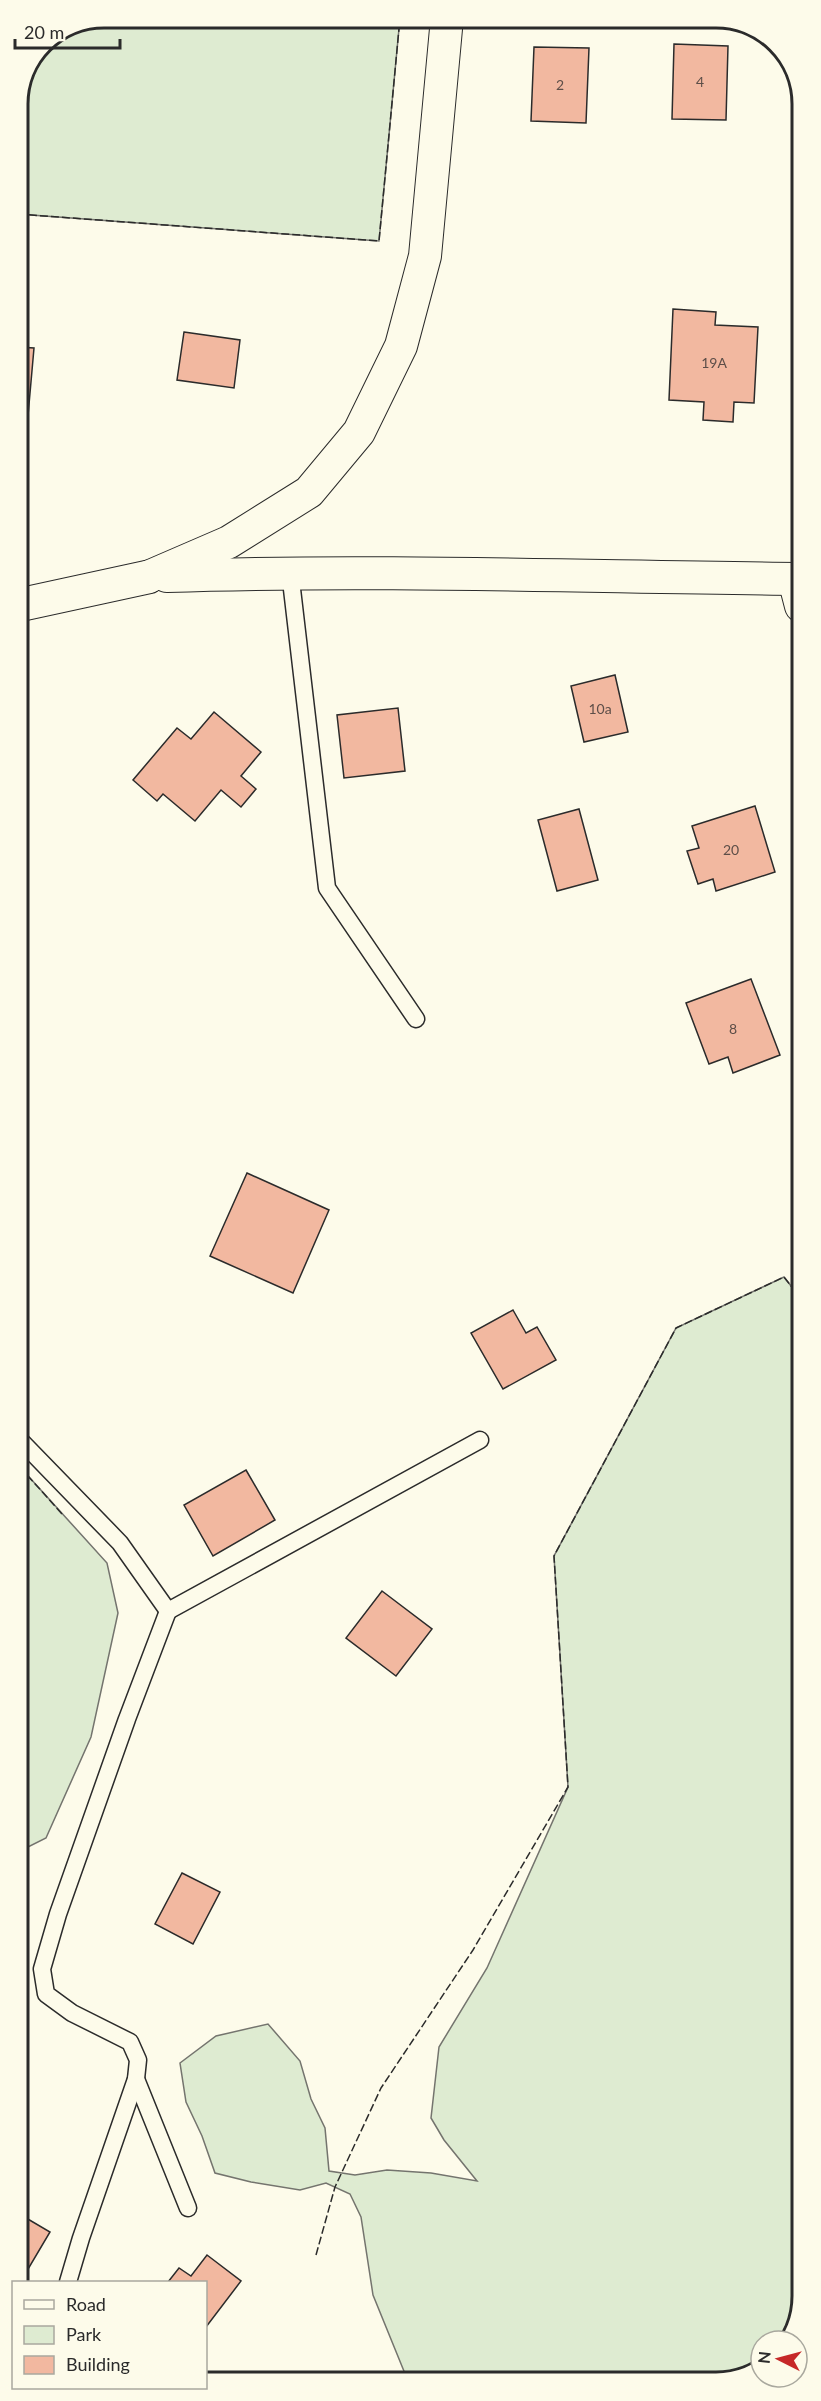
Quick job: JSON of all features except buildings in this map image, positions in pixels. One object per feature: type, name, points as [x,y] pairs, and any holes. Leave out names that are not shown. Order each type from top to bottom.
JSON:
[{"type":"street","points":[[148,577],[229,542],[309,492],[359,432],[401,346],[425,256],[446,29]]},
{"type":"street","points":[[29,603],[148,577],[290,572],[792,588]]},
{"type":"lane","points":[[290,572],[327,888],[416,1019]]},
{"type":"lane","points":[[69,2281],[81,2238],[136,2079],[138,2060],[130,2042],[72,2013],[46,1994],[42,1969],[66,1892],[168,1611],[480,1440]]},
{"type":"lane","points":[[29,1449],[120,1543],[168,1611]]},
{"type":"lane","points":[[136,2079],[188,2208]]},
{"type":"green space","points":[[105,28],[399,28],[379,241],[29,215],[30,90],[41,62],[62,41],[76,34]]},
{"type":"green space","points":[[784,1277],[792,1287],[792,2306],[785,2329],[749,2329],[749,2365],[736,2370],[726,2372],[404,2372],[373,2295],[361,2217],[350,2194],[326,2183],[300,2190],[215,2173],[202,2136],[186,2102],[180,2063],[216,2036],[268,2024],[300,2061],[311,2099],[325,2128],[329,2171],[355,2175],[387,2170],[431,2173],[477,2181],[444,2140],[431,2118],[439,2047],[487,1968],[568,1787],[554,1556],[676,1328]]},
{"type":"green space","points":[[29,1477],[107,1563],[118,1613],[91,1737],[46,1838],[29,1846]]},
{"type":"fence","points":[[29,215],[379,241],[399,28]]},
{"type":"fence","points":[[316,2255],[335,2187],[381,2088],[473,1950],[568,1787],[554,1556],[676,1328],[784,1277],[792,1287]]},
{"type":"fence","points":[[29,1477],[62,1514]]}]
